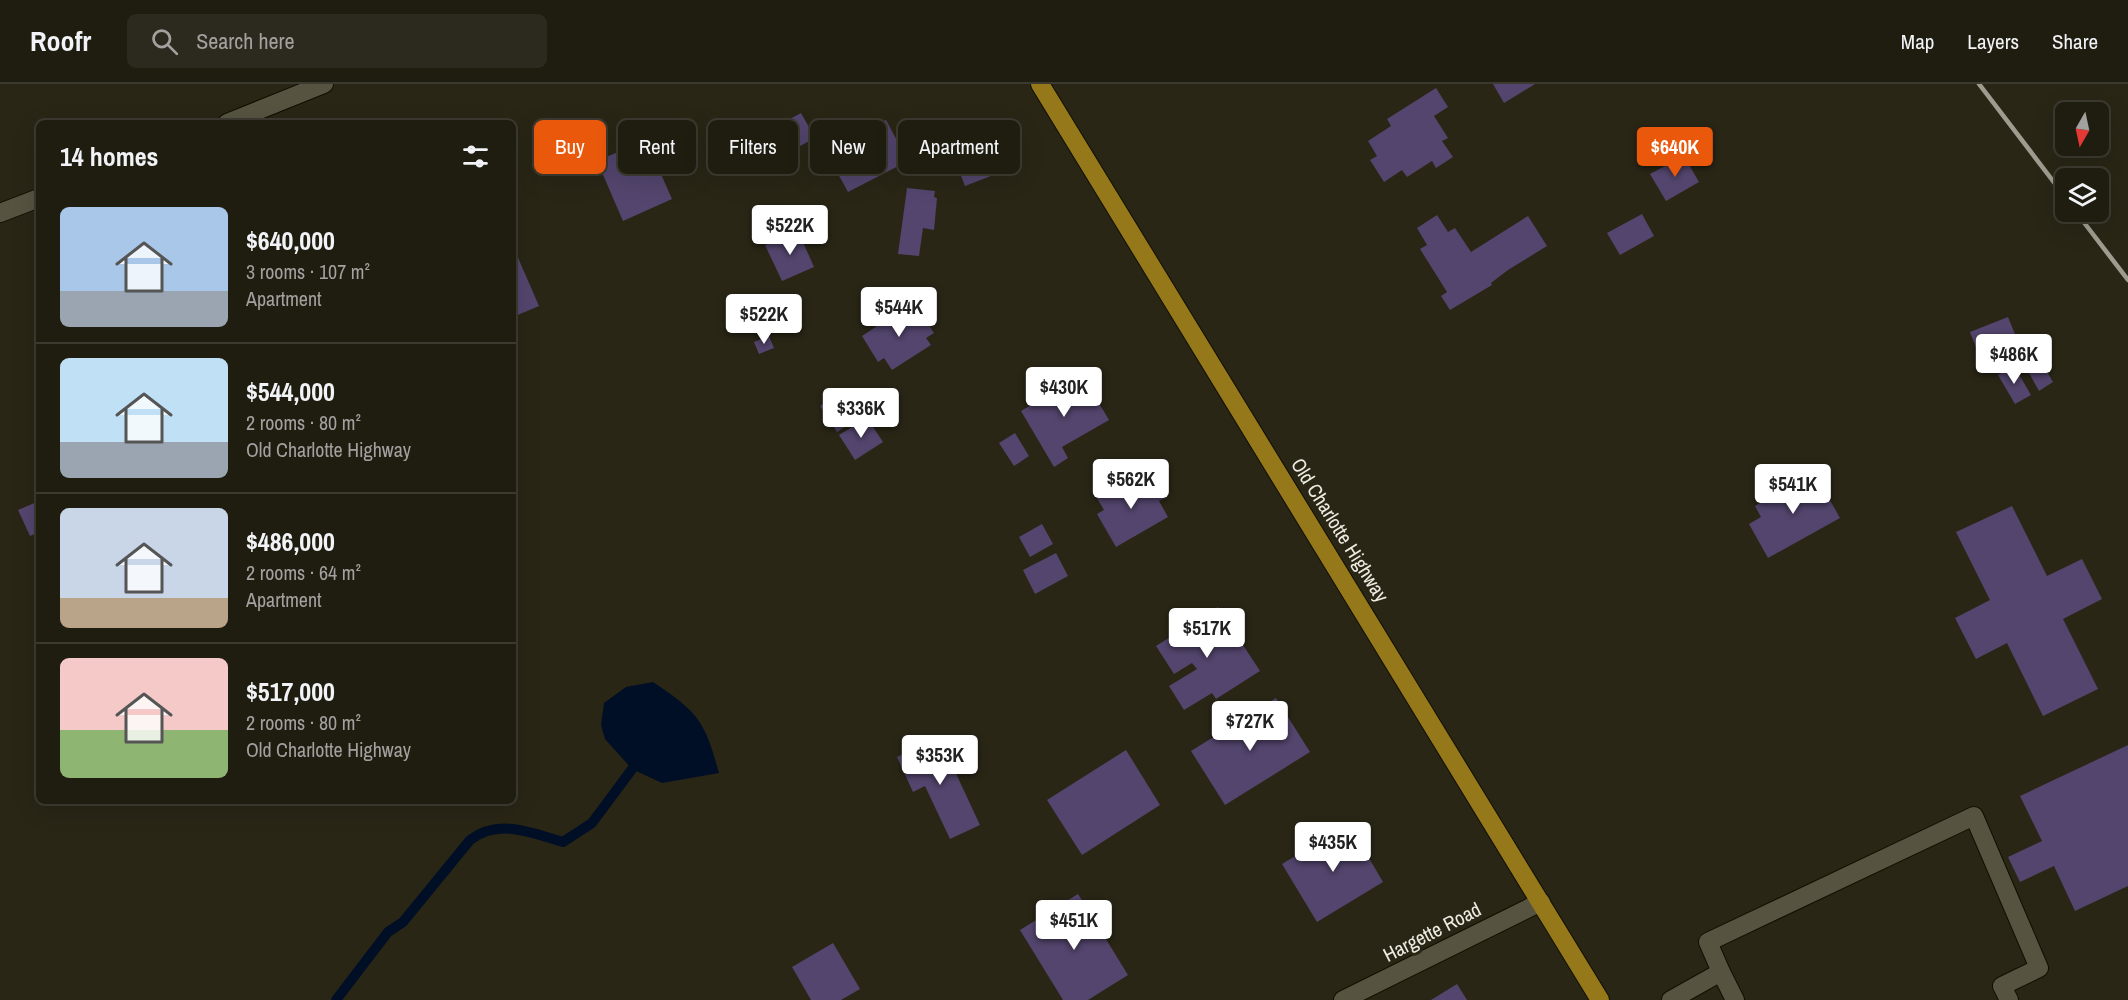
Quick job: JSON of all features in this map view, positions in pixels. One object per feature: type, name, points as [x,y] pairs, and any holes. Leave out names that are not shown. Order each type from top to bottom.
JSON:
[{"type":"main road","name":"Old Charlotte Highway","points":[[1040,84],[1600,1000]]},
{"type":"street","points":[[234,120],[324,84]]},
{"type":"street","points":[[0,213],[36,199]]},
{"type":"street","points":[[1735,1000],[1708,942],[1974,816],[2039,968],[2002,986],[2008,1000]]},
{"type":"street","name":"Hargette Road","points":[[1343,1000],[1541,902]]},
{"type":"street","points":[[1671,1000],[1722,972]]},
{"type":"water","points":[[653,682],[681,702],[698,719],[709,741],[719,773],[662,783],[632,769],[605,739],[601,725],[604,703],[626,687]]},
{"type":"building","points":[[1493,84],[1535,84],[1504,103]]},
{"type":"building","points":[[1436,88],[1448,107],[1434,116],[1448,138],[1442,141],[1453,157],[1436,168],[1432,161],[1407,177],[1402,170],[1384,182],[1370,160],[1377,156],[1368,141],[1391,126],[1387,119]]},
{"type":"building","points":[[801,113],[810,129],[810,141],[798,147],[798,120],[788,120]]},
{"type":"building","points":[[886,120],[898,142],[898,166],[886,172]]},
{"type":"building","points":[[618,152],[618,174],[661,174],[672,199],[623,221],[603,174],[606,174],[606,157]]},
{"type":"building","points":[[1684,156],[1699,182],[1666,201],[1650,174]]},
{"type":"building","points":[[838,174],[883,174],[848,192]]},
{"type":"building","points":[[960,174],[996,174],[965,186]]},
{"type":"building","points":[[907,188],[935,191],[934,197],[937,198],[934,230],[923,228],[919,256],[898,254]]},
{"type":"building","points":[[1642,214],[1654,236],[1620,255],[1607,233]]},
{"type":"building","points":[[1437,215],[1448,232],[1455,228],[1471,252],[1528,216],[1547,246],[1508,270],[1491,283],[1492,285],[1450,310],[1441,296],[1447,292],[1420,249],[1427,245],[1417,228]]},
{"type":"building","points":[[798,231],[814,267],[782,281],[765,245]]},
{"type":"building","points":[[516,253],[539,306],[516,316]]},
{"type":"building","points":[[906,307],[911,315],[919,310],[934,333],[926,338],[931,345],[892,370],[884,358],[878,362],[862,336]]},
{"type":"building","points":[[2008,317],[2019,344],[1980,358],[1970,332]]},
{"type":"building","points":[[769,336],[774,348],[759,354],[754,342]]},
{"type":"building","points":[[2043,365],[2053,382],[2039,391],[2029,373]]},
{"type":"building","points":[[2014,366],[2031,395],[2015,404],[1998,375]]},
{"type":"building","points":[[1082,375],[1109,420],[1062,447],[1068,458],[1054,467],[1021,411]]},
{"type":"building","points":[[847,388],[864,414],[837,432],[820,406]]},
{"type":"building","points":[[867,418],[883,442],[855,460],[839,435]]},
{"type":"building","points":[[1015,433],[1029,456],[1014,466],[999,443]]},
{"type":"building","points":[[1814,472],[1840,518],[1768,558],[1749,524],[1761,517],[1755,506]]},
{"type":"building","points":[[1138,474],[1149,492],[1158,487],[1164,498],[1159,501],[1168,517],[1116,547],[1097,514],[1104,510],[1097,498]]},
{"type":"building","points":[[36,502],[36,533],[30,536],[18,510]]},
{"type":"building","points":[[2012,506],[2047,576],[2082,559],[2102,599],[2063,619],[2098,689],[2043,716],[2007,643],[1976,659],[1955,618],[1990,600],[1956,532]]},
{"type":"building","points":[[1042,524],[1053,544],[1030,557],[1019,537]]},
{"type":"building","points":[[1056,553],[1068,576],[1035,594],[1023,570]]},
{"type":"building","points":[[1218,607],[1260,671],[1216,699],[1212,693],[1184,710],[1169,686],[1197,669],[1192,663],[1174,674],[1156,646]]},
{"type":"building","points":[[1276,698],[1310,752],[1225,805],[1191,751]]},
{"type":"building","points":[[939,737],[980,825],[950,839],[925,786],[913,792],[897,757]]},
{"type":"building","points":[[2128,745],[2128,886],[2075,911],[2054,866],[2020,882],[2008,857],[2042,841],[2020,796]]},
{"type":"building","points":[[1126,750],[1160,805],[1082,855],[1047,800]]},
{"type":"building","points":[[1349,824],[1383,882],[1317,922],[1282,864]]},
{"type":"building","points":[[1078,894],[1128,975],[1088,1000],[1063,1000],[1020,930]]},
{"type":"building","points":[[833,943],[860,989],[841,1000],[811,1000],[792,967]]},
{"type":"building","points":[[1457,984],[1467,1000],[1431,1000]]},
{"type":"waterway","points":[[336,1000],[388,932],[403,922],[470,840],[481,833],[492,830],[516,829],[563,842],[592,823],[641,757]]},
{"type":"railway","points":[[1979,84],[2055,184]]},
{"type":"railway","points":[[2084,222],[2128,280]]}]
